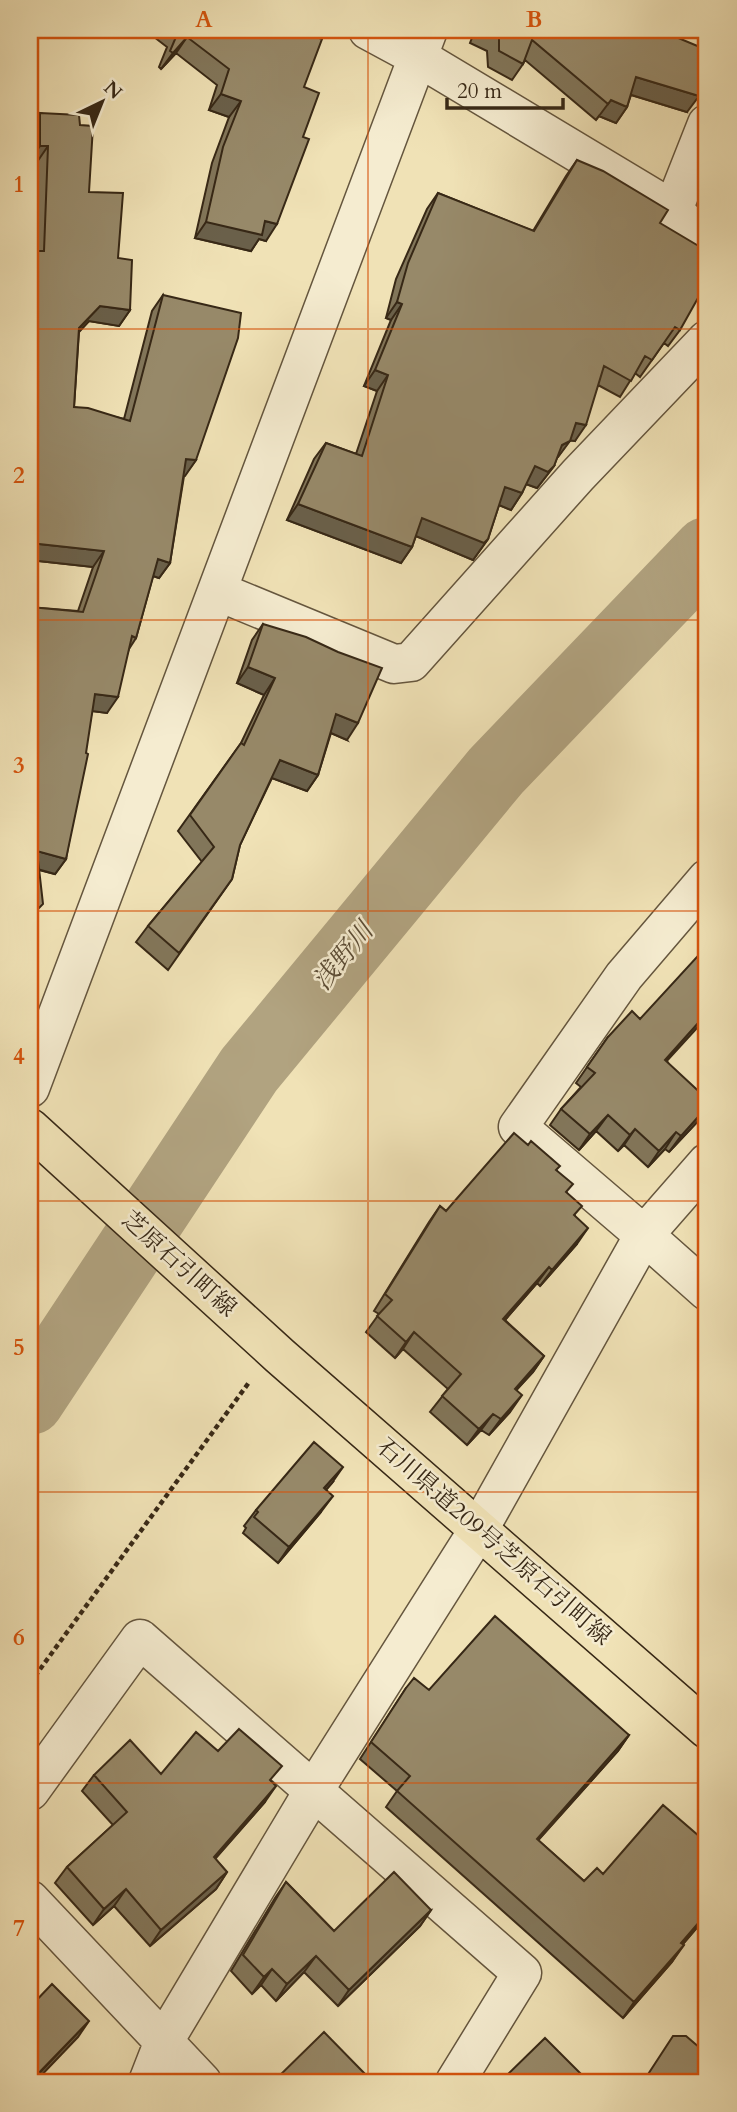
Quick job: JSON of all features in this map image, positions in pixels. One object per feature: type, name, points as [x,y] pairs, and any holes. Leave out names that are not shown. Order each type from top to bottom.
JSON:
[{"type":"main road","name":"芝原石引町線","points":[[30,1128],[78,1172],[265,1368]]},
{"type":"main road","name":"石川県道209号芝原石引町線","points":[[265,1368],[479,1529],[707,1729]]},
{"type":"street","points":[[368,30],[423,43],[673,210],[707,244]]},
{"type":"street","points":[[30,1088],[423,43]]},
{"type":"street","points":[[673,210],[707,124]]},
{"type":"street","points":[[217,591],[394,664],[411,662],[578,475],[707,340]]},
{"type":"street","points":[[707,879],[624,976],[517,1126],[707,1291]]},
{"type":"street","points":[[148,2082],[164,2041],[314,1790],[479,1529],[644,1235],[707,1163]]},
{"type":"street","points":[[30,1791],[140,1639],[522,1973],[455,2082]]},
{"type":"street","points":[[30,1900],[202,2082]]},
{"type":"path","points":[[30,1683],[265,1368]]},
{"type":"building","points":[[179,30],[297,30],[322,39],[304,87],[319,93],[303,137],[309,139],[277,224],[265,221],[262,235],[206,222],[223,147],[241,101],[221,94],[229,69],[187,37],[173,53],[170,51]]},
{"type":"building","points":[[488,30],[673,30],[671,35],[707,50],[707,75],[699,96],[636,77],[627,107],[611,100],[608,104],[532,40],[523,64],[499,51],[499,35]]},
{"type":"building","points":[[40,113],[79,115],[80,125],[93,126],[89,192],[123,193],[118,258],[132,260],[130,310],[100,306],[79,328],[74,407],[88,408],[130,421],[163,295],[241,313],[238,338],[196,460],[186,459],[170,563],[158,559],[136,638],[132,636],[118,697],[95,694],[86,753],[88,754],[66,859],[37,851],[43,904],[36,911],[36,921],[30,922],[30,736],[34,722],[30,721],[30,607],[83,612],[104,551],[30,543],[30,456],[33,446],[30,445],[30,286],[34,251],[44,251],[48,146],[40,146]]},
{"type":"building","points":[[577,160],[603,171],[668,210],[660,223],[707,251],[707,282],[680,330],[675,327],[652,360],[645,356],[631,381],[604,366],[586,425],[576,423],[570,441],[562,445],[554,466],[548,472],[535,466],[522,493],[505,487],[488,539],[484,543],[422,518],[412,547],[298,504],[326,443],[362,456],[388,375],[375,370],[402,304],[397,302],[408,263],[438,193],[534,231]]},
{"type":"building","points":[[263,624],[306,637],[382,668],[358,723],[336,714],[318,775],[280,760],[240,845],[232,879],[179,953],[148,926],[214,847],[190,815],[241,743],[244,745],[275,678],[248,667]]},
{"type":"building","points":[[707,946],[707,1013],[665,1060],[707,1099],[707,1107],[681,1136],[676,1132],[659,1151],[635,1129],[630,1135],[608,1115],[590,1134],[561,1109],[595,1073],[587,1067],[608,1037],[632,1011],[640,1019]]},
{"type":"building","points":[[514,1133],[528,1145],[531,1141],[560,1166],[556,1170],[573,1184],[566,1192],[582,1206],[574,1215],[588,1228],[552,1270],[549,1267],[503,1319],[544,1356],[515,1389],[522,1395],[501,1419],[493,1414],[479,1429],[442,1396],[461,1374],[414,1332],[406,1342],[377,1316],[392,1300],[385,1294],[440,1206],[446,1211]]},
{"type":"building","points":[[314,1442],[343,1467],[324,1488],[333,1496],[289,1547],[254,1517],[258,1512],[256,1510]]},
{"type":"building","points":[[495,1616],[629,1735],[537,1839],[584,1881],[597,1868],[603,1874],[663,1805],[707,1843],[707,1913],[681,1943],[684,1945],[634,2002],[397,1791],[410,1776],[371,1742],[414,1678],[429,1690]]},
{"type":"building","points":[[239,1729],[282,1766],[270,1780],[276,1786],[214,1857],[227,1872],[161,1930],[126,1889],[104,1909],[67,1867],[127,1812],[94,1775],[130,1740],[161,1774],[196,1732],[218,1751]]},
{"type":"building","points":[[394,1872],[431,1910],[349,1990],[316,1956],[287,1984],[272,1969],[264,1977],[243,1955],[286,1882],[334,1931]]},
{"type":"building","points":[[52,1984],[89,2021],[30,2082],[30,2007]]},
{"type":"building","points":[[324,2032],[367,2076],[360,2082],[273,2082]]},
{"type":"building","points":[[673,2036],[686,2036],[707,2054],[707,2082],[643,2082]]},
{"type":"building","points":[[545,2038],[583,2076],[577,2082],[500,2082]]},
{"type":"waterway","name":"浅野川","points":[[30,1401],[249,1070],[496,771],[707,551]]}]
